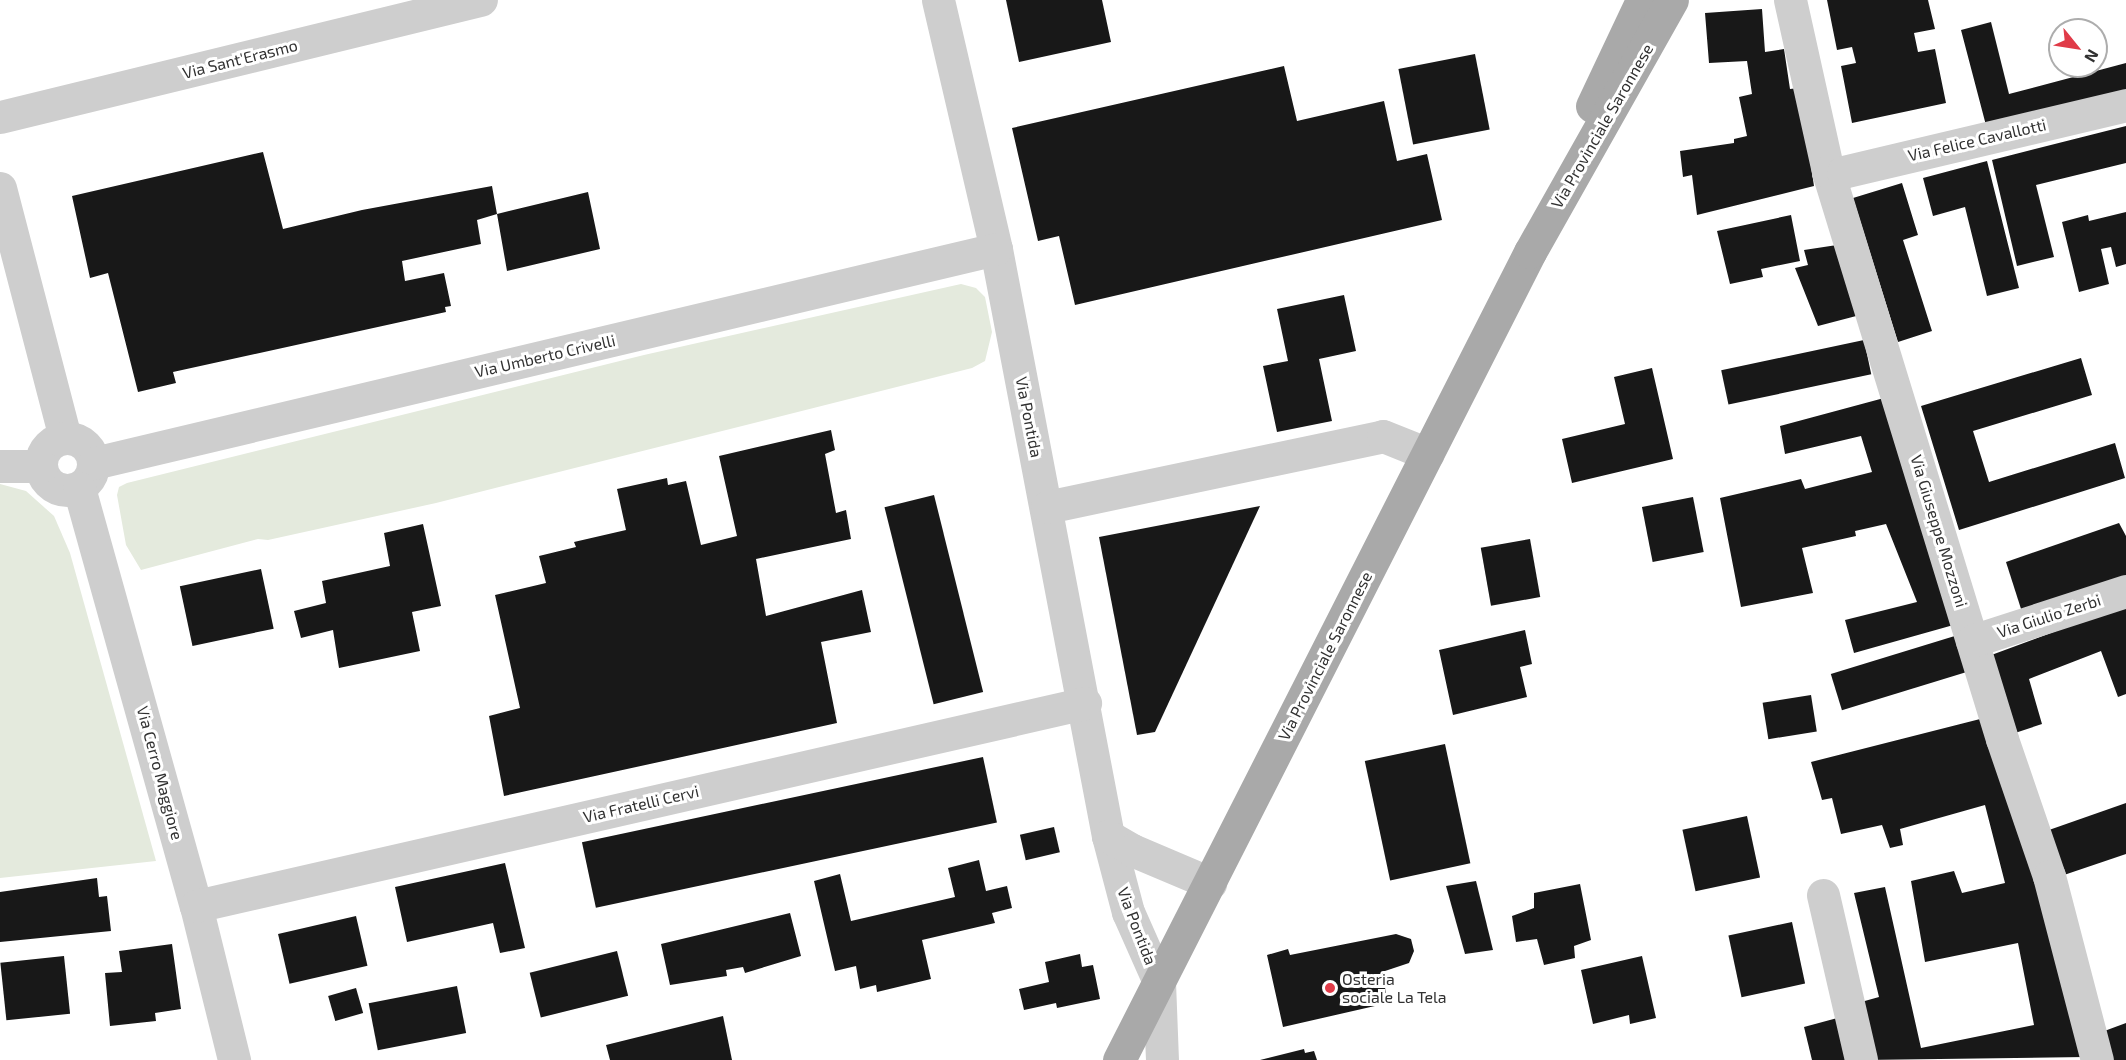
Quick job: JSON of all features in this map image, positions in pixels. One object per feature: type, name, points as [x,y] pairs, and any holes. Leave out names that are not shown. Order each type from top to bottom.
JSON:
[{"type":"main road","name":"Via Provinciale Saronnese","points":[[1530,252],[1600,86],[1642,0]]},
{"type":"main road","name":"Via Provinciale Saronnese","points":[[1119,1060],[1530,252],[1672,0]]},
{"type":"street","name":"Via Sant'Erasmo","points":[[0,117],[481,0]]},
{"type":"street","name":"Via Pontida","points":[[938,0],[996,249],[1085,704],[1108,836],[1128,912],[1159,982]]},
{"type":"street","name":"Via Giuseppe Mozzoni","points":[[1790,0],[1828,172],[1972,641],[2049,876],[2097,1060]]},
{"type":"street","name":"Via Felice Cavallotti","points":[[1828,172],[1843,172],[2126,105]]},
{"type":"street","points":[[0,188],[64,438]]},
{"type":"street","name":"Via Umberto Crivelli","points":[[86,476],[996,249]]},
{"type":"street","points":[[1047,507],[1383,436],[1428,454]]},
{"type":"street","points":[[64,438],[88,447],[86,476],[54,487],[41,466],[50,444],[64,438]]},
{"type":"street","points":[[0,466],[41,466]]},
{"type":"street","name":"Via Cerro Maggiore","points":[[86,476],[234,1060]]},
{"type":"street","name":"Via Giulio Zerbi","points":[[1972,641],[2126,591]]},
{"type":"street","name":"Via Fratelli Cervi","points":[[196,906],[1085,704]]},
{"type":"street","points":[[1108,836],[1132,850],[1210,883]]},
{"type":"street","points":[[1823,895],[1861,1060]]},
{"type":"street","points":[[1159,982],[1162,1060]]},
{"type":"shaded area","points":[[961,284],[976,288],[985,297],[992,332],[985,361],[972,368],[436,503],[268,540],[258,539],[141,570],[126,545],[117,495],[119,487],[127,483],[644,355]]},
{"type":"shaded area","points":[[0,484],[26,491],[54,516],[70,553],[156,861],[0,878]]},
{"type":"building","points":[[1006,0],[1102,0],[1111,42],[1019,62]]},
{"type":"building","points":[[1827,0],[1928,0],[1935,29],[1914,33],[1918,52],[1935,49],[1946,103],[1852,123],[1841,66],[1856,63],[1852,47],[1837,50]]},
{"type":"building","points":[[1762,9],[1765,52],[1784,49],[1790,89],[1799,88],[1814,186],[1697,215],[1692,175],[1683,177],[1680,151],[1734,143],[1734,139],[1747,136],[1739,97],[1752,94],[1747,61],[1709,63],[1705,13]]},
{"type":"building","points":[[1991,22],[2009,94],[2069,78],[2108,78],[2108,68],[2126,63],[2126,97],[1988,133],[1961,30]]},
{"type":"building","points":[[1475,54],[1490,130],[1413,144],[1398,69]]},
{"type":"building","points":[[1284,66],[1297,121],[1384,101],[1397,161],[1427,154],[1442,220],[1075,305],[1059,236],[1038,241],[1012,128]]},
{"type":"building","points":[[2126,126],[2126,163],[2036,185],[2054,257],[2017,266],[1992,160]]},
{"type":"building","points":[[263,152],[283,229],[362,210],[492,186],[497,214],[477,220],[481,244],[402,261],[405,281],[444,273],[451,306],[445,307],[446,312],[173,372],[176,383],[138,392],[108,273],[90,278],[72,196]]},
{"type":"building","points":[[1987,161],[2019,288],[1987,296],[1965,207],[1933,216],[1923,178]]},
{"type":"building","points":[[1902,183],[1918,235],[1903,240],[1932,331],[1898,342],[1853,198]]},
{"type":"building","points":[[588,192],[600,249],[507,271],[497,214]]},
{"type":"building","points":[[2126,212],[2126,264],[2116,267],[2111,247],[2101,249],[2109,284],[2079,292],[2062,222],[2088,215],[2089,221]]},
{"type":"building","points":[[1791,215],[1800,261],[1761,269],[1763,277],[1730,284],[1717,231]]},
{"type":"building","points":[[1837,245],[1860,315],[1818,326],[1795,268],[1808,265],[1804,250]]},
{"type":"building","points":[[1344,295],[1356,351],[1319,359],[1332,421],[1277,432],[1263,366],[1288,361],[1277,309]]},
{"type":"building","points":[[1864,340],[1871,374],[1728,405],[1721,370]]},
{"type":"building","points":[[2081,358],[2092,395],[1973,431],[1989,482],[2115,443],[2125,478],[1959,530],[1921,406]]},
{"type":"building","points":[[1652,368],[1673,459],[1572,483],[1562,439],[1625,424],[1614,377]]},
{"type":"building","points":[[1884,398],[1957,624],[1854,653],[1845,620],[1917,602],[1886,524],[1855,531],[1856,536],[1802,548],[1813,593],[1741,607],[1720,498],[1801,479],[1805,489],[1872,472],[1861,436],[1785,454],[1780,426]]},
{"type":"building","points":[[831,430],[835,450],[825,454],[836,513],[846,510],[851,539],[756,559],[766,616],[862,590],[871,632],[821,642],[837,723],[504,796],[489,716],[520,708],[495,595],[546,583],[539,556],[576,547],[574,542],[626,530],[617,489],[667,478],[668,485],[686,481],[701,545],[737,536],[719,456]]},
{"type":"building","points":[[934,495],[983,692],[934,704],[885,507]]},
{"type":"building","points":[[1693,497],[1704,552],[1653,562],[1642,507]]},
{"type":"building","points":[[1260,506],[1155,732],[1137,735],[1099,537]]},
{"type":"building","points":[[2119,523],[2126,536],[2126,578],[2022,612],[2006,562]]},
{"type":"building","points":[[423,524],[441,606],[412,612],[420,651],[339,668],[333,630],[301,638],[294,611],[326,603],[322,581],[390,566],[384,533]]},
{"type":"building","points":[[1530,539],[1540,597],[1491,606],[1481,548]]},
{"type":"building","points":[[261,569],[274,629],[192,646],[180,586]]},
{"type":"building","points":[[2126,605],[2126,694],[2118,697],[2101,651],[2029,679],[2042,724],[2012,734],[1986,657]]},
{"type":"building","points":[[1525,630],[1532,664],[1520,667],[1527,697],[1453,715],[1439,650]]},
{"type":"building","points":[[1958,635],[1969,671],[1842,710],[1831,674]]},
{"type":"building","points":[[1811,695],[1817,732],[1768,739],[1763,703]]},
{"type":"building","points":[[1988,717],[2085,1057],[1864,1060],[1854,1004],[1879,997],[1854,893],[1885,887],[1921,1048],[2034,1025],[2018,943],[1925,962],[1911,881],[1954,871],[1962,893],[2005,883],[1985,805],[1900,829],[1903,845],[1890,848],[1882,825],[1841,834],[1832,798],[1822,800],[1811,762]]},
{"type":"building","points":[[1445,744],[1470,863],[1390,880],[1365,761]]},
{"type":"building","points":[[983,757],[997,823],[596,908],[582,842]]},
{"type":"building","points":[[2126,803],[2126,854],[2061,876],[2049,830]]},
{"type":"building","points":[[1747,816],[1760,878],[1696,891],[1682,830]]},
{"type":"building","points":[[1054,827],[1060,852],[1026,860],[1020,835]]},
{"type":"building","points":[[979,860],[986,891],[1007,886],[1012,908],[992,913],[995,923],[922,940],[931,979],[877,992],[876,985],[860,989],[856,966],[835,971],[814,881],[840,874],[851,921],[955,897],[948,868]]},
{"type":"building","points":[[505,863],[525,948],[500,953],[493,923],[407,942],[395,887]]},
{"type":"building","points":[[97,878],[99,897],[107,896],[111,931],[0,942],[0,892]]},
{"type":"building","points":[[1476,881],[1493,950],[1465,954],[1446,886]]},
{"type":"building","points":[[1580,884],[1591,940],[1574,946],[1575,958],[1544,965],[1537,939],[1516,942],[1512,916],[1534,908],[1534,893]]},
{"type":"building","points":[[790,913],[801,956],[745,973],[743,967],[726,970],[727,976],[670,985],[661,944]]},
{"type":"building","points":[[356,916],[367,966],[290,984],[278,934]]},
{"type":"building","points":[[1792,922],[1805,984],[1742,997],[1728,936]]},
{"type":"building","name":"Osteria sociale La Tela","points":[[1396,934],[1411,939],[1414,951],[1409,963],[1382,972],[1388,1003],[1283,1027],[1267,955],[1288,949],[1290,955]]},
{"type":"building","points":[[172,944],[181,1009],[155,1013],[156,1021],[110,1026],[105,973],[122,972],[119,951]]},
{"type":"building","points":[[617,951],[628,996],[541,1017],[530,973]]},
{"type":"building","points":[[1080,954],[1082,967],[1093,965],[1100,999],[1057,1008],[1056,1003],[1024,1010],[1019,989],[1049,982],[1045,962]]},
{"type":"building","points":[[64,956],[70,1014],[6,1020],[0,963]]},
{"type":"building","points":[[1642,956],[1656,1018],[1630,1024],[1629,1015],[1593,1024],[1581,970]]},
{"type":"building","points":[[457,986],[466,1033],[378,1050],[369,1003]]},
{"type":"building","points":[[356,988],[363,1013],[335,1021],[328,996]]},
{"type":"building","points":[[723,1016],[732,1060],[610,1060],[606,1045]]},
{"type":"building","points":[[1841,1017],[1852,1060],[1812,1060],[1804,1027]]},
{"type":"building","points":[[2126,1023],[2126,1060],[2109,1060],[2099,1033]]},
{"type":"building","points":[[1304,1049],[1305,1053],[1314,1051],[1317,1060],[1260,1060]]},
{"type":"place","name":"Osteria sociale La Tela","points":[[1330,988]]}]
